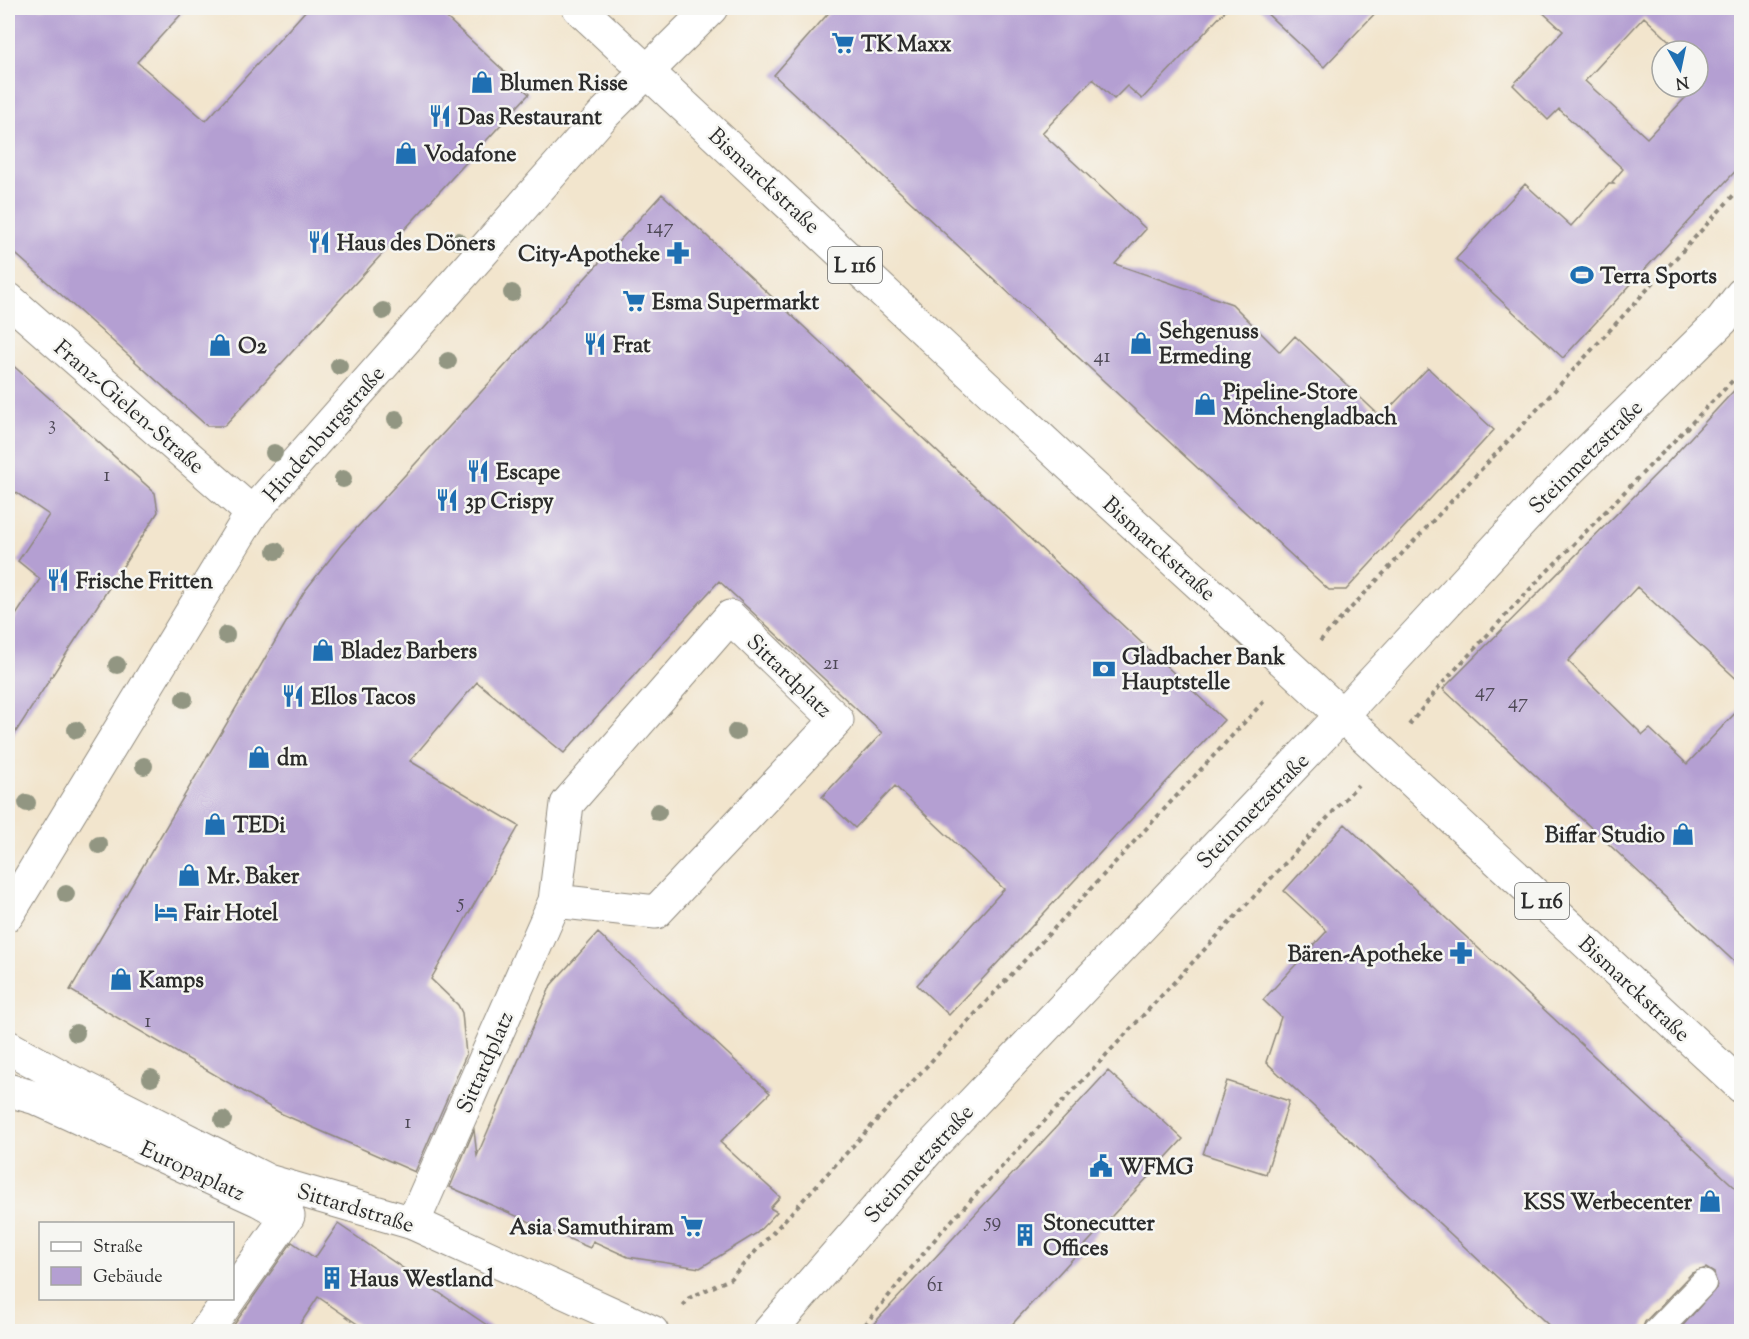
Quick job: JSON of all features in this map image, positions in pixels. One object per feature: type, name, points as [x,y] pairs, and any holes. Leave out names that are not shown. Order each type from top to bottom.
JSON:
[{"type":"street","name":"Bismarckstraße","points":[[579,8],[1046,444],[1386,755],[1742,1087]]},
{"type":"street","name":"Hindenburgstraße","points":[[8,914],[252,513],[604,114],[711,8]]},
{"type":"street","name":"Steinmetzstraße","points":[[769,1332],[928,1150],[1342,715],[1568,471],[1722,320],[1742,294]]},
{"type":"street","name":"Franz-Gielen-Straße","points":[[8,299],[252,513]]},
{"type":"street","name":"Sittardplatz","points":[[413,1223],[555,901],[567,804],[730,616],[837,720],[656,912],[555,901]]},
{"type":"street","name":"Sittardstraße","points":[[8,1047],[64,1078],[268,1181],[413,1223],[665,1323]]},
{"type":"street","name":"Europaplatz","points":[[8,1090],[36,1098],[259,1200],[288,1216],[234,1292]]},
{"type":"street","points":[[206,1332],[229,1300]]},
{"type":"lane","points":[[1656,1332],[1703,1283]]},
{"type":"path","points":[[665,1323],[689,1298],[730,1280],[1293,670],[1530,418],[1742,186]]},
{"type":"path","points":[[859,1332],[941,1232],[1386,755],[1455,669],[1742,371]]},
{"type":"building","points":[[8,8],[187,8],[137,62],[206,121],[308,8],[436,8],[529,94],[224,426],[207,426],[8,247]]},
{"type":"building","points":[[833,8],[1228,8],[1142,99],[1127,86],[1114,99],[1093,79],[1042,133],[1146,229],[1115,264],[1232,304],[1280,352],[1295,336],[1381,417],[1428,368],[1494,430],[1346,590],[1329,590],[774,75]]},
{"type":"building","points":[[1261,8],[1380,8],[1324,67]]},
{"type":"building","points":[[1538,8],[1742,8],[1742,164],[1563,358],[1456,259],[1525,184],[1571,226],[1609,184],[1614,184],[1612,182],[1623,169],[1559,109],[1548,120],[1513,85],[1563,31]]},
{"type":"building","points":[[662,194],[1224,720],[949,1015],[917,985],[1004,889],[895,786],[855,828],[822,797],[882,733],[719,581],[564,753],[477,682],[410,761],[519,826],[431,979],[458,1005],[462,1013],[466,1055],[415,1172],[282,1114],[70,990],[304,592],[341,545]]},
{"type":"building","points":[[8,361],[155,493],[158,512],[8,744],[8,627],[40,579],[18,561],[49,515],[8,487]]},
{"type":"building","points":[[1742,382],[1742,684],[1637,587],[1568,661],[1643,735],[1650,729],[1687,764],[1742,706],[1742,969],[1443,689],[1667,463]]},
{"type":"building","points":[[1345,824],[1742,1194],[1742,1332],[1677,1332],[1717,1287],[1714,1273],[1706,1268],[1692,1273],[1645,1322],[1641,1332],[1556,1332],[1266,1062],[1281,1017],[1263,1000],[1327,931],[1284,891]]},
{"type":"building","points":[[598,933],[770,1093],[720,1142],[780,1197],[770,1208],[777,1212],[757,1233],[700,1268],[628,1257],[593,1241],[590,1248],[450,1187],[474,1130],[477,1156],[551,985]]},
{"type":"building","name":"Stonecutter Offices","points":[[1108,1071],[1183,1139],[1005,1332],[866,1332]]},
{"type":"building","points":[[1227,1081],[1289,1101],[1266,1174],[1203,1154]]},
{"type":"building","name":"Haus Westland","points":[[338,1224],[497,1332],[369,1332],[318,1297],[295,1332],[229,1332],[292,1242],[315,1258]]},
{"type":"place","name":"TK Maxx","points":[[843,43]]},
{"type":"place","name":"Blumen Risse","points":[[482,82]]},
{"type":"place","name":"Das Restaurant","points":[[440,116]]},
{"type":"place","name":"Vodafone","points":[[406,153]]},
{"type":"place","name":"Haus des Döners","points":[[319,242]]},
{"type":"place","name":"City-Apotheke","points":[[678,253]]},
{"type":"place","name":"Terra Sports","points":[[1582,275]]},
{"type":"place","name":"Esma Supermarkt","points":[[634,301]]},
{"type":"place","name":"Sehgenuss Ermeding","points":[[1141,343]]},
{"type":"place","name":"Frat","points":[[595,344]]},
{"type":"place","name":"O2","points":[[220,345]]},
{"type":"place","name":"Pipeline-Store Mönchengladbach","points":[[1205,404]]},
{"type":"place","name":"Escape","points":[[478,471]]},
{"type":"place","name":"3p Crispy","points":[[447,500]]},
{"type":"place","name":"Frische Fritten","points":[[58,580]]},
{"type":"place","name":"Bladez Barbers","points":[[323,650]]},
{"type":"place","name":"Gladbacher Bank Hauptstelle","points":[[1104,669]]},
{"type":"place","name":"Ellos Tacos","points":[[293,696]]},
{"type":"place","name":"dm","points":[[259,757]]},
{"type":"place","name":"TEDi","points":[[215,824]]},
{"type":"place","name":"Biffar Studio","points":[[1683,834]]},
{"type":"place","name":"Mr. Baker","points":[[189,875]]},
{"type":"place","name":"Fair Hotel","points":[[166,912]]},
{"type":"place","name":"Bären-Apotheke","points":[[1461,953]]},
{"type":"place","name":"Kamps","points":[[121,979]]},
{"type":"place","name":"WFMG","points":[[1101,1166]]},
{"type":"place","name":"KSS Werbecenter","points":[[1710,1201]]},
{"type":"place","name":"Asia Samuthiram","points":[[692,1226]]},
{"type":"place","name":"Stonecutter Offices","points":[[1025,1235]]},
{"type":"place","name":"Haus Westland","points":[[332,1278]]}]
